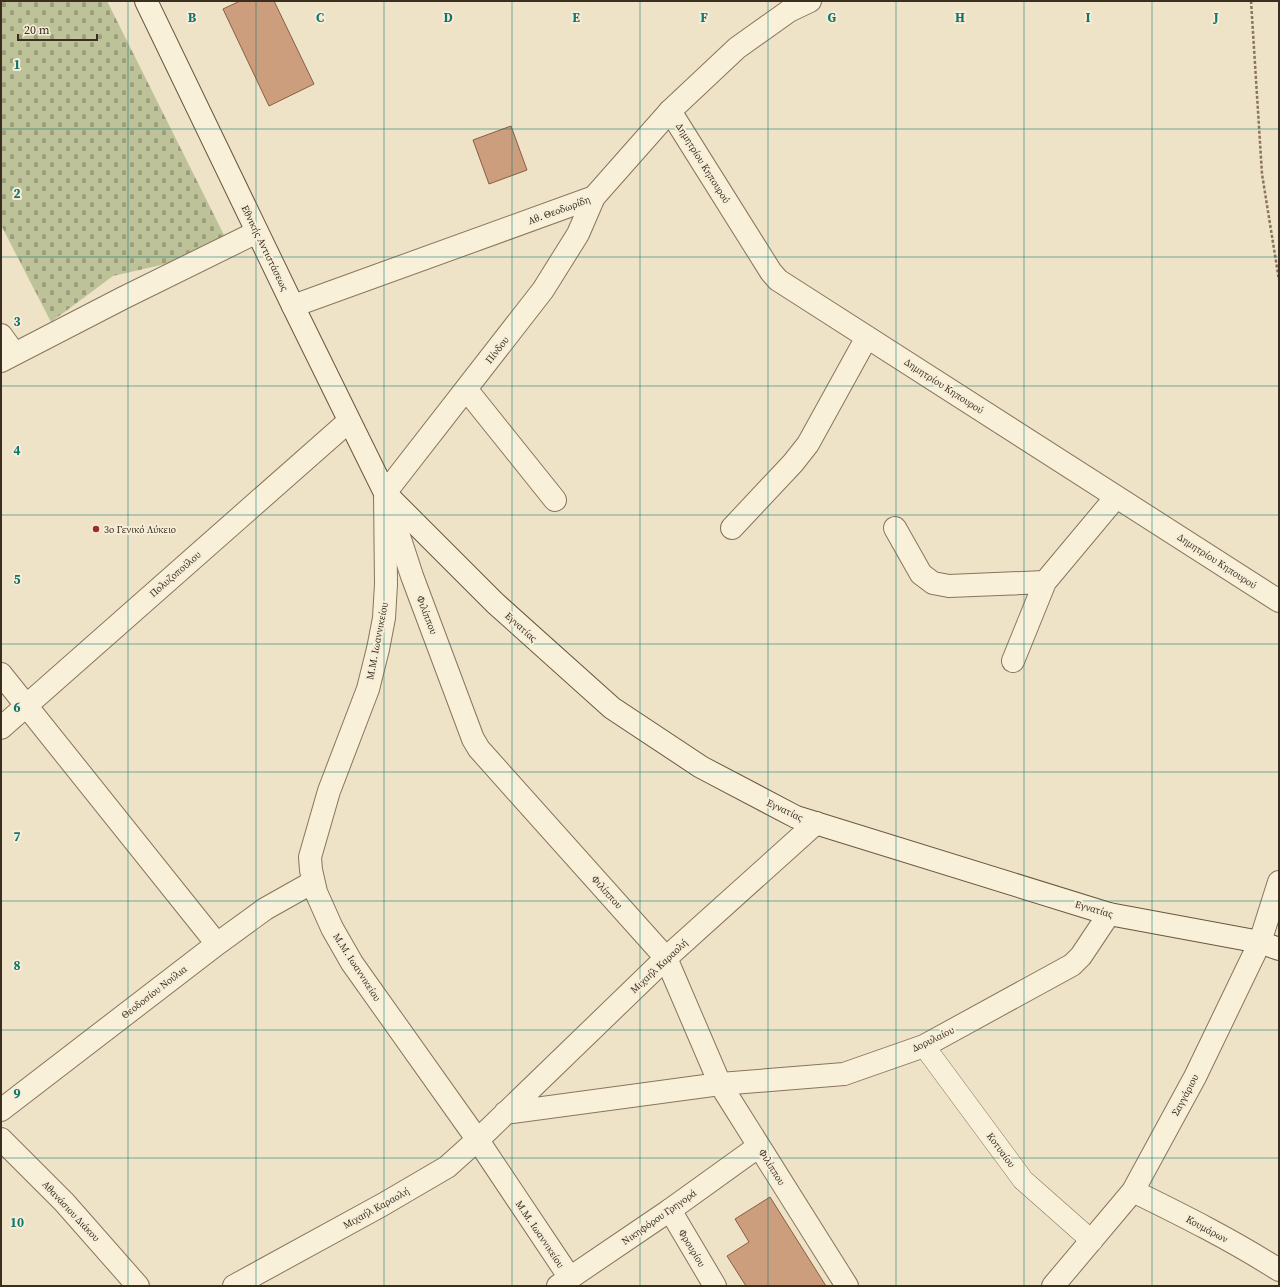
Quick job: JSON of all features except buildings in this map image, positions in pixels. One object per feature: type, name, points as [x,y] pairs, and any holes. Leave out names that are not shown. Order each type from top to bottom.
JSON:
[{"type":"street","name":"Εθνικής Αντιστάσεως","points":[[146,1],[385,493]]},
{"type":"street","name":"Αθ. Θεοδωρίδη","points":[[293,306],[594,197],[670,111],[737,48],[789,11],[810,1]]},
{"type":"street","name":"Δημητρίου Κηπουρού","points":[[670,111],[774,276],[782,283],[1279,601]]},
{"type":"street","name":"Πίνδου","points":[[385,493],[544,290],[578,234],[594,197]]},
{"type":"street","points":[[1,335],[8,357],[258,232]]},
{"type":"street","points":[[732,528],[793,463],[808,444],[867,337]]},
{"type":"street","points":[[466,389],[555,500]]},
{"type":"street","name":"Πολυζοπούλου","points":[[1,728],[349,420]]},
{"type":"street","name":"Εγνατίας","points":[[385,493],[494,603],[612,708],[701,768],[796,817],[1109,914],[1270,946]]},
{"type":"street","name":"Μ.Μ. Ιωαννικείου","points":[[385,493],[386,584],[384,618],[368,689],[329,791],[316,834],[310,863],[313,882],[332,928],[352,962],[481,1136],[570,1278]]},
{"type":"street","name":"Φιλίππου","points":[[385,493],[412,576],[473,739],[479,749],[666,958],[720,1084],[847,1286]]},
{"type":"street","points":[[1013,661],[1046,582],[1116,496]]},
{"type":"street","points":[[895,528],[918,570],[926,579],[933,583],[949,586],[1046,582]]},
{"type":"street","points":[[1,674],[216,944]]},
{"type":"street","name":"Μιχαήλ Καραολή","points":[[234,1286],[382,1206],[448,1167],[666,958],[816,824]]},
{"type":"street","name":"Θεοδοσίου Νούλια","points":[[1,1110],[216,944],[265,909],[313,882]]},
{"type":"street","name":"Σαγγάριου","points":[[1054,1286],[1133,1191],[1195,1077],[1270,946],[1279,882]]},
{"type":"street","name":"Δορυλαίου","points":[[720,1084],[844,1074],[924,1046],[1072,965],[1081,956],[1109,914]]},
{"type":"street","name":"Κοτυαίου","points":[[924,1046],[1023,1180],[1092,1241]]},
{"type":"street","points":[[506,1113],[720,1084]]},
{"type":"street","name":"Αθανάσιου Διάκου","points":[[1,1139],[64,1202],[138,1286]]},
{"type":"street","name":"Νικηφόρου Γρηγορά","points":[[570,1278],[670,1210],[759,1146]]},
{"type":"street","name":"Κουμάρων","points":[[1133,1191],[1209,1229],[1279,1270]]},
{"type":"street","name":"Φρουρίου","points":[[670,1210],[715,1286]]},
{"type":"path","points":[[1252,1],[1262,174],[1279,280]]},
{"type":"green space","points":[[1,1],[107,1],[231,249],[113,276],[51,322],[1,225]]},
{"type":"place","name":"3ο Γενικό Λύκειο","points":[[96,529]]}]
